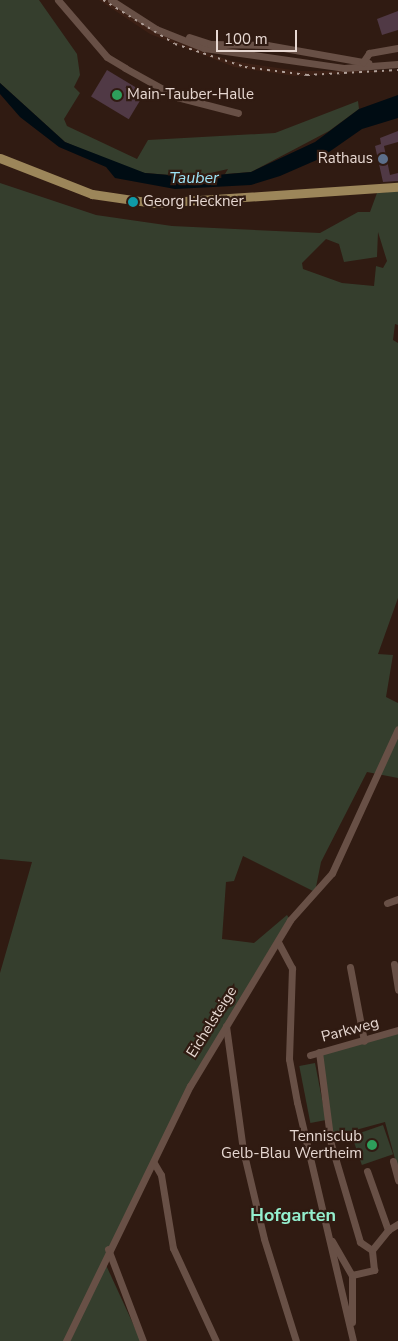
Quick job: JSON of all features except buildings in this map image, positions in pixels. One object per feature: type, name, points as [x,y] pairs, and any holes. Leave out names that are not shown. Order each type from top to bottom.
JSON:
[{"type":"main road","points":[[0,158],[92,194],[154,203],[398,187]]},
{"type":"street","points":[[58,0],[107,57],[177,97],[238,113]]},
{"type":"street","points":[[111,0],[172,34],[204,48],[262,59],[344,68],[398,63]]},
{"type":"street","points":[[172,34],[210,44],[267,45],[363,62],[398,63]]},
{"type":"street","points":[[363,62],[369,53],[398,48]]},
{"type":"street","name":"Eichelsteige","points":[[66,1341],[108,1249],[154,1163],[190,1086],[290,920],[332,873],[398,729]]},
{"type":"street","points":[[387,904],[398,899]]},
{"type":"street","points":[[278,942],[292,968],[289,1059],[353,1338]]},
{"type":"street","points":[[394,964],[398,990]]},
{"type":"street","points":[[350,967],[364,1041]]},
{"type":"street","points":[[226,1026],[243,1150],[264,1239],[296,1341]]},
{"type":"street","name":"Parkweg","points":[[310,1055],[398,1030]]},
{"type":"street","points":[[319,1052],[331,1144],[360,1242],[372,1250]]},
{"type":"street","points":[[392,1161],[398,1180]]},
{"type":"street","points":[[154,1163],[161,1175],[173,1248],[216,1341]]},
{"type":"street","points":[[367,1172],[388,1230]]},
{"type":"street","points":[[352,1275],[374,1270],[372,1250],[388,1230],[398,1224]]},
{"type":"street","points":[[328,1234],[352,1275],[353,1338]]},
{"type":"street","points":[[108,1249],[143,1341]]},
{"type":"shaded area","points":[[99,0],[107,0],[175,41],[231,61],[299,71],[398,71],[294,76],[234,67],[150,34]]},
{"type":"green space","points":[[0,0],[39,0],[77,54],[80,75],[74,87],[80,93],[64,119],[67,126],[137,159],[148,140],[275,133],[358,101],[359,109],[329,131],[251,172],[225,174],[228,169],[193,177],[134,172],[65,142],[0,83]]},
{"type":"green space","points":[[0,183],[96,215],[172,226],[320,233],[358,212],[370,212],[377,193],[398,191],[398,325],[395,324],[393,340],[398,343],[398,598],[378,654],[393,655],[386,697],[398,703],[398,778],[367,772],[321,862],[315,892],[243,856],[234,881],[226,882],[222,939],[254,943],[287,915],[290,920],[205,1059],[106,1265],[141,1341],[0,1341],[0,973],[32,862],[0,859]],"holes":[[[378,232],[387,261],[383,268],[376,266],[374,286],[342,283],[303,269],[302,263],[326,239],[339,244],[344,262],[377,257]]]},
{"type":"green space","points":[[398,1030],[398,1170],[385,1122],[330,1137],[319,1052]]},
{"type":"green space","points":[[315,1063],[326,1120],[310,1123],[299,1066]]},
{"type":"green space","name":"Tennisclub Gelb-Blau Wertheim","points":[[383,1125],[393,1154],[362,1165],[352,1136]]},
{"type":"water","name":"Tauber","points":[[0,83],[65,142],[145,173],[193,177],[251,172],[315,142],[359,109],[398,95],[398,118],[362,129],[319,159],[280,176],[251,185],[175,189],[115,178],[106,167],[59,147],[20,117],[0,94]]},
{"type":"railway","points":[[103,0],[175,44],[245,67],[307,75],[398,70]]},
{"type":"place","name":"Main-Tauber-Halle","points":[[117,95]]},
{"type":"place","name":"Rathaus","points":[[383,159]]},
{"type":"place","name":"Georg Heckner","points":[[133,202]]},
{"type":"place","name":"Tennisclub Gelb-Blau Wertheim","points":[[372,1145]]},
{"type":"district","name":"Hofgarten","points":[[293,1215]]}]
